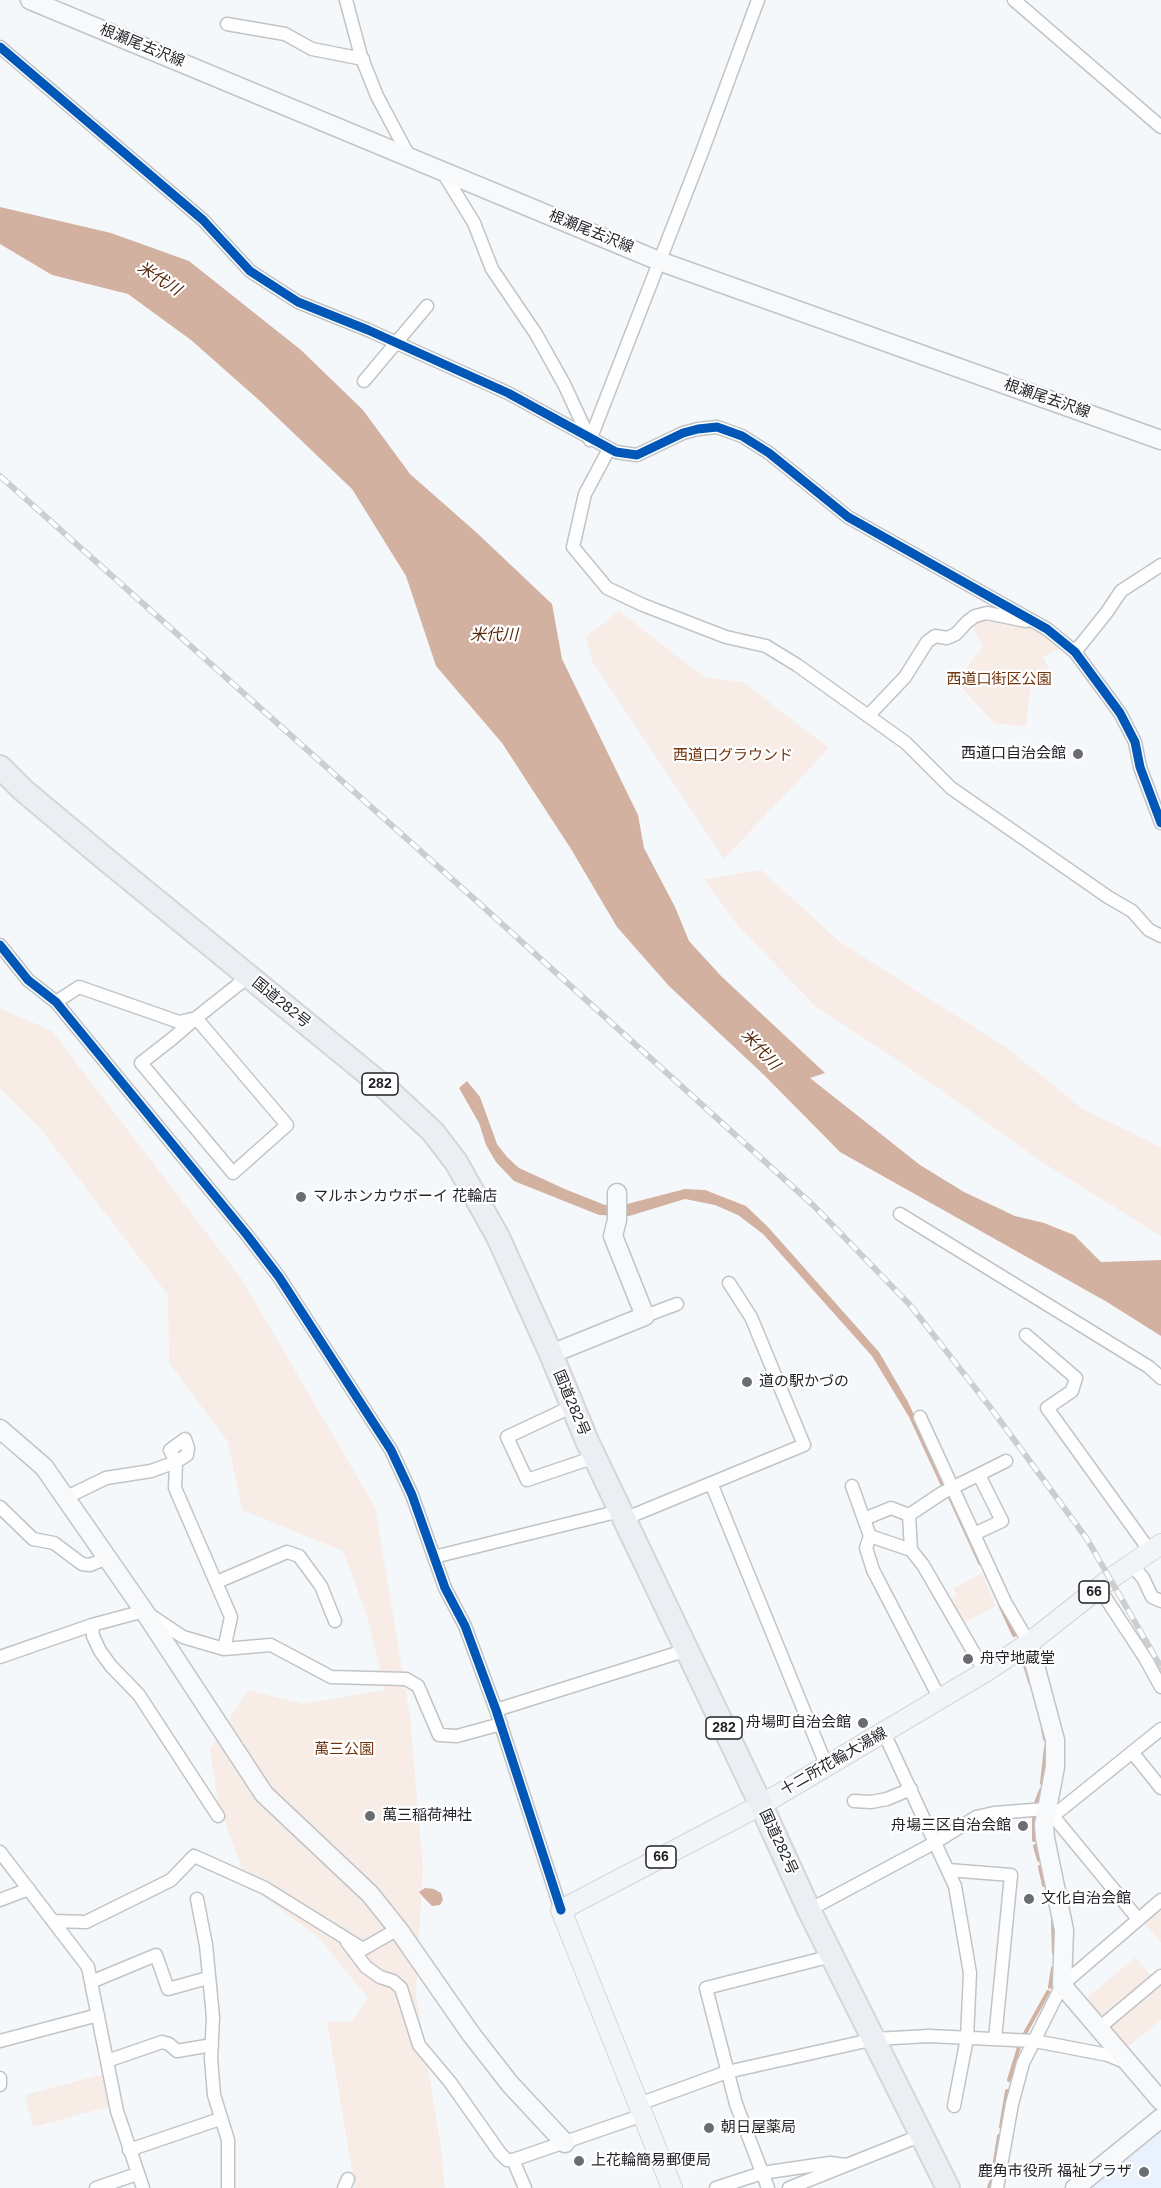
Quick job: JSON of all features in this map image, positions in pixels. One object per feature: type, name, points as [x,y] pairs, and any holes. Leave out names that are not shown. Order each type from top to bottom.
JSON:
[{"type":"highway","name":"国道282号","points":[[0,767],[58,819],[389,1091],[433,1132],[456,1162],[498,1237],[622,1515],[809,1910],[948,2188]]},
{"type":"main road","name":"十二所花輪大湯線","points":[[561,1910],[761,1805],[985,1672],[1029,1643],[1131,1564],[1157,1549]]},
{"type":"main road","points":[[561,1910],[672,2188]]},
{"type":"street","name":"根瀬尾去沢線","points":[[30,0],[659,261],[1161,440]]},
{"type":"street","points":[[346,0],[363,59],[377,96],[410,158]]},
{"type":"street","points":[[590,440],[702,152],[758,0]]},
{"type":"street","points":[[1014,0],[1161,127]]},
{"type":"street","points":[[227,24],[285,34],[312,48],[363,59]]},
{"type":"street","points":[[0,47],[203,220],[250,271],[298,302],[396,342],[508,393],[616,453],[637,455],[683,434],[717,427],[742,436],[769,453],[848,517],[1039,624],[1075,652],[1120,713],[1135,742],[1140,767],[1161,823]]},
{"type":"street","points":[[441,171],[474,223],[492,269],[536,334],[564,384],[590,440]]},
{"type":"street","points":[[364,381],[427,306]]},
{"type":"street","points":[[609,449],[585,494],[573,547],[608,588],[643,605],[726,637],[766,646],[797,665],[906,743],[951,788],[1108,897],[1132,911],[1149,930],[1161,936]]},
{"type":"street","points":[[1075,652],[1101,621],[1121,591],[1161,565]]},
{"type":"street","points":[[868,716],[905,677],[927,642],[935,636],[947,638],[956,634],[975,616],[987,614],[1039,624]]},
{"type":"street","points":[[0,945],[28,980],[56,1002],[279,1277],[392,1450],[412,1495],[445,1588],[465,1626],[496,1710],[561,1910]]},
{"type":"street","points":[[196,1018],[287,1125],[233,1173],[141,1063],[196,1018],[249,976]]},
{"type":"street","points":[[56,1002],[79,987],[179,1022],[196,1018]]},
{"type":"street","points":[[617,1196],[617,1220],[612,1236],[645,1316]]},
{"type":"street","points":[[900,1214],[1149,1367],[1161,1378]]},
{"type":"street","points":[[434,1557],[622,1515],[711,1483],[804,1445],[751,1317],[729,1283]]},
{"type":"street","points":[[551,1354],[677,1304]]},
{"type":"street","points":[[1026,1335],[1077,1378],[1072,1391],[1047,1408],[1157,1549]]},
{"type":"street","points":[[573,1406],[507,1437],[527,1480],[595,1457]]},
{"type":"street","points":[[920,1417],[948,1491],[974,1534],[1005,1602],[1029,1643],[1055,1740],[1056,1767],[1045,1838],[1064,1930],[1062,1985],[1161,2101]]},
{"type":"street","points":[[0,1429],[44,1467],[144,1611],[264,1794],[370,1893],[471,2034],[510,2084],[565,2143]]},
{"type":"street","points":[[909,1515],[948,1491],[1006,1461]]},
{"type":"street","points":[[65,1498],[106,1478],[151,1471],[176,1462],[175,1488],[231,1617],[224,1649]]},
{"type":"street","points":[[974,1534],[1002,1521],[979,1475]]},
{"type":"street","points":[[711,1483],[827,1767]]},
{"type":"street","points":[[852,1486],[870,1536],[866,1548],[873,1569],[940,1699]]},
{"type":"street","points":[[0,1507],[33,1539],[54,1543],[82,1564],[90,1565],[107,1558]]},
{"type":"street","points":[[864,1519],[891,1508],[909,1515]]},
{"type":"street","points":[[909,1515],[911,1550]]},
{"type":"street","points":[[870,1536],[911,1550],[923,1565],[985,1672]]},
{"type":"street","points":[[216,1582],[287,1552],[299,1556],[321,1586],[335,1621]]},
{"type":"street","points":[[1131,1564],[1143,1578],[1152,1596],[1161,1601]]},
{"type":"street","points":[[1099,1588],[1145,1658],[1161,1687]]},
{"type":"street","points":[[0,1657],[92,1625],[144,1611],[183,1637],[224,1649],[271,1645],[331,1677],[406,1679],[418,1686],[439,1735],[458,1736],[501,1724]]},
{"type":"street","points":[[92,1625],[93,1636],[100,1651],[139,1695],[218,1816]]},
{"type":"street","points":[[496,1710],[687,1650]]},
{"type":"street","points":[[809,1910],[936,1842],[976,1817],[994,1813],[1050,1812],[1161,1728]]},
{"type":"street","points":[[884,1733],[955,1887],[970,1973],[967,2038],[954,2106]]},
{"type":"street","points":[[1132,1752],[1161,1788]]},
{"type":"street","points":[[854,1801],[871,1802],[887,1799],[910,1789]]},
{"type":"street","points":[[1050,1812],[1138,1919]]},
{"type":"street","points":[[0,1852],[88,1966],[117,2111],[143,2188]]},
{"type":"street","points":[[53,1921],[86,1922],[171,1880],[194,1856],[265,1888],[363,1949],[398,1929]]},
{"type":"street","points":[[948,1870],[1011,1875],[995,2039]]},
{"type":"street","points":[[0,1900],[29,1889]]},
{"type":"street","points":[[197,1899],[206,1945],[213,2017],[214,2095],[228,2140],[228,2188]]},
{"type":"street","points":[[997,2188],[1012,2104],[1023,2063],[1035,2042],[1047,2011],[1062,1985],[1161,1900]]},
{"type":"street","points":[[340,1933],[366,1967],[380,1977],[393,1981],[401,1989],[419,2045],[450,2082],[507,2160],[565,2143],[727,2072],[875,2039],[929,2036],[1035,2042],[1108,2055],[1130,2064]]},
{"type":"street","points":[[91,1982],[156,1955],[168,1989],[208,1978]]},
{"type":"street","points":[[768,2188],[736,2104],[706,1988],[832,1956]]},
{"type":"street","points":[[1099,2028],[1161,1976]]},
{"type":"street","points":[[0,2041],[98,2015]]},
{"type":"street","points":[[107,2061],[162,2042],[169,2044],[177,2051],[212,2045]]},
{"type":"street","points":[[0,2078],[0,2085]]},
{"type":"street","points":[[1075,2188],[1161,2118]]},
{"type":"street","points":[[129,2150],[220,2119]]},
{"type":"street","points":[[789,2188],[922,2135]]},
{"type":"street","points":[[513,2160],[525,2188]]},
{"type":"street","points":[[716,2188],[762,2173],[830,2163],[847,2165]]},
{"type":"street","points":[[96,2188],[137,2174]]},
{"type":"shaded area","points":[[1161,2118],[1161,2188],[1085,2188]]},
{"type":"green space","name":"西道口グラウンド","points":[[619,611],[704,677],[743,682],[829,748],[724,859],[593,663],[586,637]]},
{"type":"green space","name":"西道口街区公園","points":[[992,615],[1044,631],[1062,648],[1043,657],[1051,674],[1031,684],[1026,726],[995,724],[961,687],[960,677],[983,646],[970,623]]},
{"type":"green space","points":[[761,870],[840,942],[1007,1048],[1083,1109],[1161,1147],[1161,1236],[1045,1164],[905,1065],[816,1007],[738,926],[704,879]]},
{"type":"green space","name":"萬三公園","points":[[0,1008],[52,1031],[241,1278],[375,1507],[410,1715],[423,1868],[416,1994],[441,2147],[445,2188],[355,2188],[327,2022],[352,2021],[368,1998],[319,1938],[247,1884],[218,1802],[210,1749],[248,1690],[304,1704],[385,1690],[368,1619],[343,1551],[242,1510],[228,1442],[169,1363],[168,1295],[39,1127],[0,1088]]},
{"type":"green space","points":[[982,1573],[996,1606],[962,1624],[949,1600],[957,1595],[953,1589]]},
{"type":"green space","points":[[1161,1906],[1161,1943],[1143,1921]]},
{"type":"green space","points":[[1136,1957],[1152,1978],[1106,2015],[1096,2014],[1084,2000]]},
{"type":"green space","points":[[1161,1983],[1161,2020],[1124,2050],[1109,2034],[1111,2025]]},
{"type":"green space","points":[[104,2074],[112,2106],[33,2127],[25,2095]]},
{"type":"water","name":"米代川","points":[[0,207],[111,233],[189,261],[301,350],[363,410],[410,474],[552,604],[562,659],[638,815],[644,848],[675,907],[689,941],[721,976],[825,1073],[810,1078],[920,1165],[964,1192],[1015,1216],[1044,1223],[1074,1235],[1101,1262],[1161,1260],[1161,1336],[1107,1302],[840,1152],[764,1075],[669,986],[617,927],[571,849],[502,743],[436,666],[406,576],[352,489],[260,401],[191,340],[128,294],[52,275],[0,244]]},
{"type":"water","points":[[467,1081],[480,1097],[497,1144],[507,1157],[519,1168],[567,1190],[605,1205],[627,1204],[685,1189],[705,1190],[746,1206],[768,1227],[879,1352],[908,1402],[948,1487],[942,1488],[909,1417],[872,1356],[763,1234],[738,1215],[715,1205],[685,1199],[629,1216],[599,1215],[514,1181],[496,1162],[486,1145],[479,1123],[459,1088]]},
{"type":"water","points":[[425,1888],[441,1893],[443,1900],[440,1905],[432,1906],[424,1898],[419,1892]]},
{"type":"waterway","points":[[948,1493],[980,1563]]},
{"type":"waterway","points":[[1000,1605],[1014,1635]]},
{"type":"waterway","points":[[1025,1665],[1030,1682]]},
{"type":"waterway","points":[[1043,1729],[1045,1739]]},
{"type":"waterway","points":[[1042,1783],[1046,1747]]},
{"type":"waterway","points":[[1035,1806],[1041,1790]]},
{"type":"waterway","points":[[1034,1815],[1034,1840]]},
{"type":"waterway","points":[[1035,1846],[1039,1860]]},
{"type":"waterway","points":[[1040,1867],[1044,1885]]},
{"type":"waterway","points":[[1053,1921],[1054,1953]]},
{"type":"waterway","points":[[1050,1987],[1053,1968]]},
{"type":"waterway","points":[[1023,2037],[1048,1992]]},
{"type":"waterway","points":[[1009,2080],[1019,2047]]},
{"type":"waterway","points":[[1001,2127],[1007,2091]]},
{"type":"waterway","points":[[993,2174],[999,2136]]},
{"type":"waterway","points":[[989,2188],[991,2182]]},
{"type":"railway","points":[[0,476],[480,904],[814,1206],[910,1305],[990,1407],[1087,1539],[1161,1667]]},
{"type":"cycle path","points":[[0,47],[203,220],[250,271],[298,302],[368,330],[508,393],[616,452],[637,455],[683,433],[698,429],[717,427],[742,436],[769,453],[848,517],[1047,629],[1075,652],[1120,713],[1135,742],[1140,767],[1161,823]]},
{"type":"cycle path","points":[[0,945],[28,980],[56,1002],[247,1235],[279,1277],[391,1450],[412,1495],[445,1588],[465,1626],[496,1710],[561,1910]]},
{"type":"place","name":"西道口自治会館","points":[[1078,754]]},
{"type":"place","name":"マルホンカウボーイ 花輪店","points":[[301,1197]]},
{"type":"place","name":"道の駅かづの","points":[[747,1382]]},
{"type":"place","name":"舟守地蔵堂","points":[[968,1659]]},
{"type":"place","name":"舟場町自治会館","points":[[863,1723]]},
{"type":"place","name":"萬三稲荷神社","points":[[370,1816]]},
{"type":"place","name":"舟場三区自治会館","points":[[1023,1826]]},
{"type":"place","name":"文化自治会館","points":[[1029,1899]]},
{"type":"place","name":"朝日屋薬局","points":[[709,2128]]},
{"type":"place","name":"上花輪簡易郵便局","points":[[579,2161]]},
{"type":"place","name":"鹿角市役所 福祉プラザ","points":[[1144,2172]]}]
